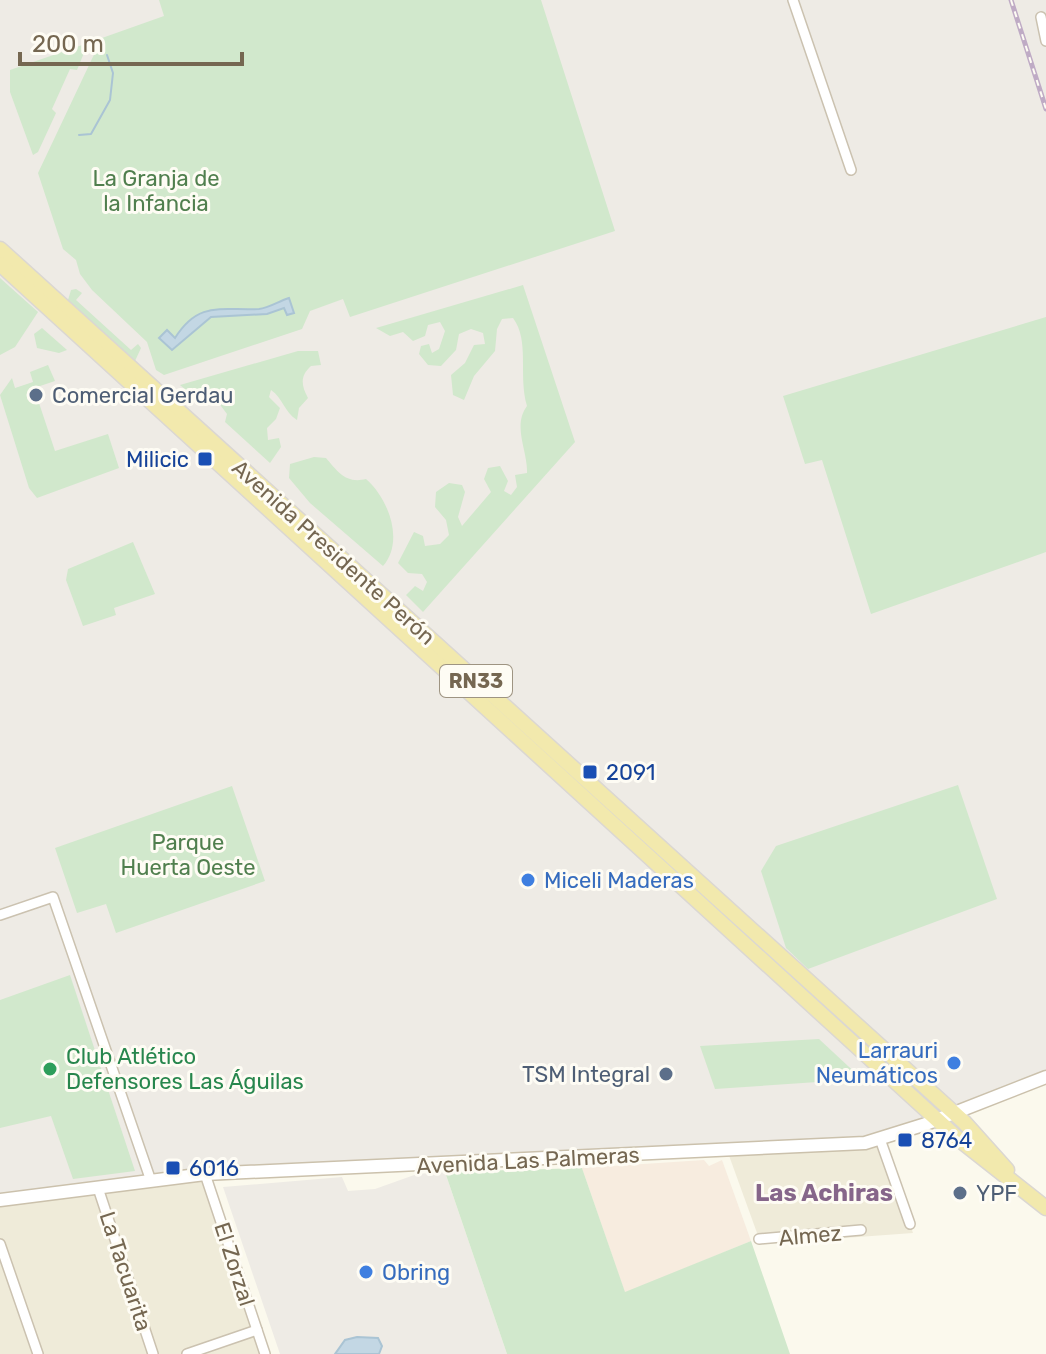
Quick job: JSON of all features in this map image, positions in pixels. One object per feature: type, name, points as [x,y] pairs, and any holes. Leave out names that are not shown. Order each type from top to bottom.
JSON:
[{"type":"main road","name":"Avenida Presidente Perón","points":[[0,249],[952,1112]]},
{"type":"main road","name":"Avenida Presidente Perón","points":[[0,264],[937,1119]]},
{"type":"main road","name":"Avenida Las Palmeras","points":[[0,1200],[205,1174],[830,1146],[880,1139],[1046,1077]]},
{"type":"main road","name":"RN33","points":[[952,1112],[1023,1188]]},
{"type":"main road","name":"RN33","points":[[937,1119],[1046,1208]]},
{"type":"street","points":[[793,0],[851,170]]},
{"type":"street","points":[[1041,17],[1046,41]]},
{"type":"street","points":[[0,915],[53,897],[151,1181]]},
{"type":"street","points":[[880,1139],[910,1224]]},
{"type":"street","name":"El Zorzal","points":[[205,1174],[265,1354]]},
{"type":"street","name":"La Tacuarita","points":[[98,1188],[153,1354]]},
{"type":"street","name":"Almez","points":[[759,1239],[861,1230]]},
{"type":"street","points":[[0,1244],[38,1354]]},
{"type":"street","points":[[187,1354],[257,1330]]},
{"type":"shaded area","points":[[0,0],[1046,0],[1046,1077],[865,1143],[297,1171],[0,1200]]},
{"type":"shaded area","points":[[880,1139],[913,1233],[761,1244],[727,1150]]},
{"type":"shaded area","points":[[704,1160],[709,1166],[722,1160],[751,1241],[625,1293],[582,1168]]},
{"type":"shaded area","name":"Obring","points":[[445,1172],[507,1354],[280,1354],[223,1187],[342,1177],[348,1191],[375,1189],[417,1174]]},
{"type":"shaded area","points":[[205,1174],[265,1354],[0,1354],[0,1200]]},
{"type":"green space","name":"La Granja de la Infancia","points":[[159,0],[541,0],[615,231],[350,317],[343,299],[310,311],[302,329],[164,375],[156,370],[147,342],[92,290],[80,274],[76,260],[63,249],[38,173],[99,44],[103,43],[102,38],[164,16]]},
{"type":"green space","points":[[88,43],[77,70],[70,69],[52,109],[56,113],[38,152],[33,155],[10,92],[10,70]]},
{"type":"green space","points":[[0,278],[38,312],[15,347],[0,355]]},
{"type":"green space","points":[[523,285],[575,442],[423,612],[406,595],[415,586],[423,591],[427,582],[422,574],[408,573],[398,563],[414,532],[423,536],[425,546],[440,544],[449,535],[446,520],[435,507],[436,492],[449,483],[462,485],[465,492],[458,517],[462,526],[491,492],[484,479],[488,468],[500,466],[508,481],[504,491],[511,495],[517,487],[515,475],[527,473],[521,430],[527,406],[523,348],[513,318],[502,319],[497,329],[495,351],[474,376],[464,400],[453,395],[451,375],[465,363],[474,345],[485,344],[483,333],[471,329],[459,334],[456,350],[441,366],[428,365],[419,354],[421,346],[429,344],[432,353],[439,349],[445,331],[440,322],[428,325],[425,336],[413,341],[403,332],[390,336],[376,328]]},
{"type":"green space","points":[[71,290],[82,293],[76,300],[131,350],[138,344],[141,348],[135,361],[68,300]]},
{"type":"green space","points":[[1046,317],[1046,552],[871,614],[822,460],[805,464],[783,396]]},
{"type":"green space","points":[[42,328],[67,350],[59,353],[37,348],[34,334]]},
{"type":"green space","points":[[298,351],[318,351],[321,365],[311,366],[303,377],[308,398],[299,408],[297,420],[271,390],[269,397],[280,408],[276,419],[267,428],[268,440],[279,438],[281,447],[270,463],[225,422],[227,414],[212,394],[193,396],[180,385]]},
{"type":"green space","points":[[48,365],[55,381],[34,388],[55,451],[108,434],[119,468],[37,498],[29,488],[0,395],[12,378],[15,388],[33,382],[30,372]]},
{"type":"green space","points":[[314,457],[326,458],[348,478],[366,479],[381,497],[393,532],[393,545],[383,566],[310,503],[289,478],[290,464]]},
{"type":"green space","points":[[133,542],[155,594],[114,608],[116,615],[83,626],[66,580],[68,569]]},
{"type":"green space","points":[[958,785],[997,899],[808,969],[786,948],[761,871],[776,846]]},
{"type":"green space","name":"Parque Huerta Oeste","points":[[232,786],[265,881],[116,933],[106,904],[77,913],[55,848]]},
{"type":"green space","name":"Club Atlético Defensores Las Águilas","points":[[70,975],[135,1171],[73,1179],[51,1116],[0,1128],[0,1000]]},
{"type":"green space","points":[[819,1039],[862,1079],[715,1089],[700,1046]]},
{"type":"green space","points":[[582,1168],[625,1292],[751,1241],[790,1354],[507,1354],[445,1172]]},
{"type":"water","points":[[289,298],[294,313],[287,315],[284,308],[267,314],[211,317],[172,350],[159,338],[167,330],[175,338],[184,326],[202,313],[222,309],[259,309]]},
{"type":"water","points":[[378,1338],[382,1346],[379,1354],[335,1354],[345,1340]]},
{"type":"waterway","points":[[79,135],[91,134],[110,100],[113,73],[107,55]]},
{"type":"railway","points":[[1011,0],[1046,109]]},
{"type":"place","name":"Comercial Gerdau","points":[[36,395]]},
{"type":"place","name":"Milicic","points":[[205,459]]},
{"type":"place","name":"2091","points":[[590,772]]},
{"type":"place","name":"Miceli Maderas","points":[[528,880]]},
{"type":"place","name":"Larrauri Neumáticos","points":[[954,1063]]},
{"type":"place","name":"Club Atlético Defensores Las Águilas","points":[[50,1069]]},
{"type":"place","name":"TSM Integral","points":[[666,1074]]},
{"type":"place","name":"8764","points":[[905,1140]]},
{"type":"place","name":"6016","points":[[173,1168]]},
{"type":"place","name":"YPF","points":[[960,1193]]},
{"type":"place","name":"Obring","points":[[366,1272]]},
{"type":"district","name":"Las Achiras","points":[[824,1193]]}]
